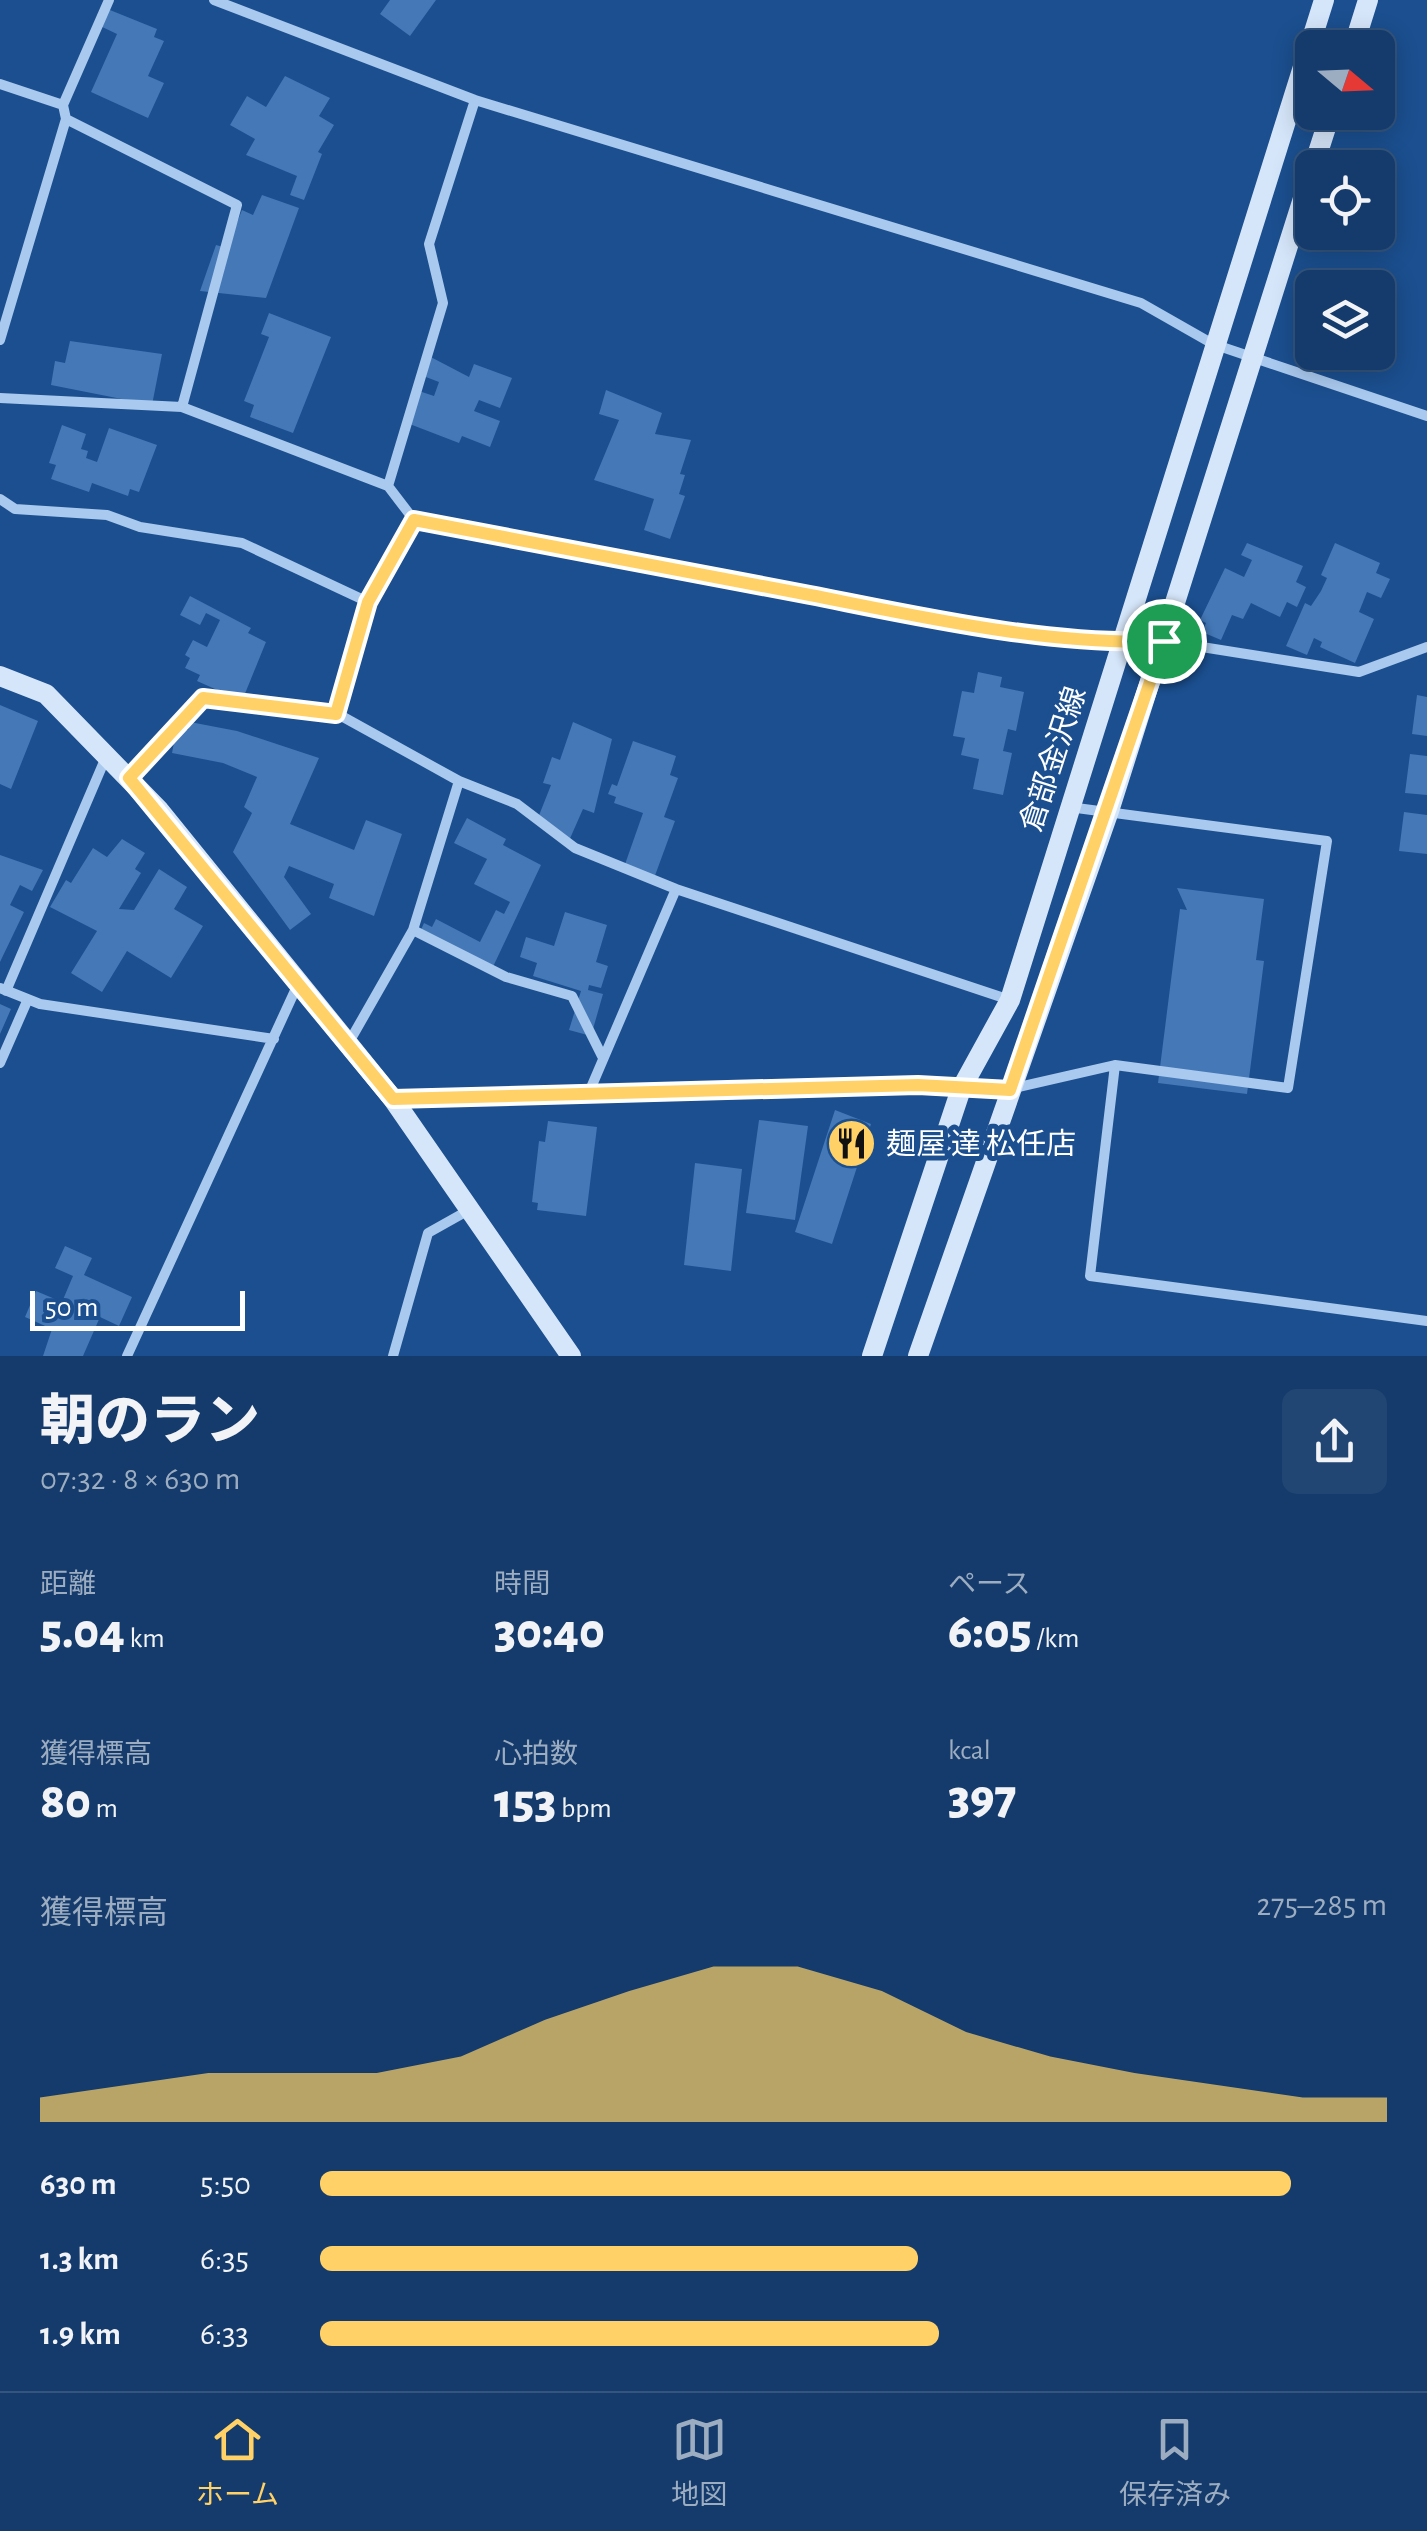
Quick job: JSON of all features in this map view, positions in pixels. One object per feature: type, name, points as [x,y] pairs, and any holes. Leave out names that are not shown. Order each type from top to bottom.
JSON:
[{"type":"main road","name":"倉部金沢線","points":[[872,1356],[962,1089],[1010,1000],[1324,0]]},
{"type":"main road","points":[[1359,30],[1368,0]]},
{"type":"main road","points":[[918,1356],[1109,810],[1295,224]]},
{"type":"main road","points":[[0,676],[46,694],[129,778],[393,1099],[572,1356]]},
{"type":"street","points":[[0,340],[66,119],[63,104],[109,0]]},
{"type":"street","points":[[214,0],[476,100],[1141,302],[1213,344],[1252,354],[1411,414],[1427,416]]},
{"type":"street","points":[[0,84],[63,104]]},
{"type":"street","points":[[388,486],[444,303],[430,244],[476,100]]},
{"type":"street","points":[[66,119],[237,205],[182,407]]},
{"type":"street","points":[[0,398],[182,407],[388,486],[414,520],[882,609],[1124,643],[1164,641],[1358,672],[1427,647]]},
{"type":"street","points":[[0,499],[15,509],[107,515],[140,526],[242,542],[368,602]]},
{"type":"street","points":[[336,714],[368,602],[414,520]]},
{"type":"street","points":[[129,778],[203,698],[336,714],[459,781],[517,804],[575,848],[676,889],[1010,1000]]},
{"type":"street","points":[[106,756],[3,989],[28,1000],[274,1038]]},
{"type":"street","points":[[348,1044],[413,930],[459,781]]},
{"type":"street","points":[[393,1099],[587,1097],[918,1085],[1010,1090],[1115,1065],[1288,1088],[1327,841],[1068,806]]},
{"type":"street","points":[[587,1097],[676,889]]},
{"type":"street","points":[[413,930],[506,977],[572,996],[602,1056]]},
{"type":"street","points":[[127,1356],[299,983]]},
{"type":"street","points":[[0,1063],[28,1000]]},
{"type":"street","points":[[1115,1065],[1090,1276],[1427,1321]]},
{"type":"street","points":[[393,1356],[428,1233],[470,1209]]},
{"type":"building","points":[[390,0],[436,0],[410,36],[380,14]]},
{"type":"building","points":[[105,8],[157,29],[154,37],[164,41],[148,76],[164,83],[148,118],[91,92],[117,34],[98,25]]},
{"type":"building","points":[[285,76],[330,98],[319,116],[334,125],[318,152],[322,154],[304,200],[290,195],[297,176],[246,155],[255,139],[230,125],[247,96],[266,107]]},
{"type":"building","points":[[262,195],[299,208],[266,298],[200,291],[216,245],[227,248],[242,210],[253,215]]},
{"type":"building","points":[[269,313],[331,337],[293,433],[250,417],[254,405],[244,401],[269,337],[261,334]]},
{"type":"building","points":[[70,341],[162,354],[152,405],[51,385],[55,361],[65,363]]},
{"type":"building","points":[[425,354],[469,377],[474,364],[512,378],[500,408],[479,400],[474,411],[500,421],[490,447],[462,436],[459,443],[407,423],[419,391],[434,396],[439,382],[418,374]]},
{"type":"building","points":[[606,390],[662,413],[655,434],[691,440],[680,474],[685,475],[679,494],[685,496],[670,539],[644,530],[654,499],[594,480],[619,420],[599,414]]},
{"type":"building","points":[[62,425],[86,434],[81,449],[88,451],[86,458],[97,462],[109,428],[157,445],[139,492],[130,489],[128,496],[92,483],[89,492],[51,479],[56,465],[49,463]]},
{"type":"building","points":[[1247,543],[1303,566],[1296,582],[1306,587],[1297,607],[1287,602],[1280,617],[1251,603],[1243,619],[1232,615],[1221,640],[1202,632],[1206,623],[1200,620],[1225,568],[1244,577],[1252,560],[1241,555]]},
{"type":"building","points":[[1335,543],[1380,563],[1376,573],[1390,579],[1381,598],[1367,592],[1359,612],[1374,619],[1355,663],[1320,647],[1322,642],[1314,638],[1307,655],[1286,646],[1305,603],[1311,606],[1321,591],[1327,578],[1321,575]]},
{"type":"building","points":[[190,596],[251,628],[248,633],[266,642],[242,701],[197,681],[200,675],[185,668],[190,658],[185,655],[193,640],[207,647],[220,620],[206,613],[200,625],[180,615]]},
{"type":"building","points":[[978,672],[1002,677],[1000,687],[1024,692],[1016,731],[1008,729],[1003,751],[1012,753],[1003,795],[973,789],[979,759],[961,755],[965,738],[953,736],[962,691],[974,693]]},
{"type":"building","points":[[1417,695],[1427,697],[1427,736],[1412,734]]},
{"type":"building","points":[[0,705],[38,721],[11,789],[0,784]]},
{"type":"building","points":[[190,722],[237,731],[319,758],[290,824],[354,850],[366,820],[402,834],[374,916],[329,898],[334,884],[289,866],[284,877],[311,914],[290,930],[233,852],[252,813],[244,807],[257,777],[223,763],[172,753],[177,727],[188,730]]},
{"type":"building","points":[[573,722],[612,739],[594,813],[583,809],[568,843],[536,823],[551,785],[543,783],[552,757],[560,760]]},
{"type":"building","points":[[633,741],[676,756],[670,775],[678,778],[664,817],[675,821],[653,881],[623,870],[643,813],[614,803],[616,797],[608,794],[612,784],[617,786]]},
{"type":"building","points":[[1410,754],[1427,756],[1427,795],[1405,793]]},
{"type":"building","points":[[1404,812],[1427,815],[1427,854],[1399,851]]},
{"type":"building","points":[[467,818],[506,839],[503,845],[541,865],[491,971],[419,934],[424,923],[432,927],[436,919],[480,942],[496,910],[504,914],[510,902],[474,884],[487,859],[454,843]]},
{"type":"building","points":[[122,839],[145,853],[135,869],[141,873],[119,909],[134,910],[159,869],[187,887],[174,909],[203,926],[171,978],[127,951],[102,992],[71,973],[97,931],[50,907],[93,848],[107,857]]},
{"type":"building","points":[[0,855],[43,870],[32,891],[20,885],[10,905],[24,912],[0,962]]},
{"type":"building","points":[[1177,888],[1264,899],[1256,960],[1264,961],[1247,1094],[1158,1083],[1180,909],[1187,910]]},
{"type":"building","points":[[565,912],[607,925],[596,962],[608,966],[601,988],[589,985],[588,990],[603,994],[591,1036],[569,1030],[581,991],[533,976],[537,963],[520,957],[526,937],[554,946]]},
{"type":"building","points":[[0,1004],[11,1009],[0,1034]]},
{"type":"building","points":[[835,1110],[871,1124],[832,1244],[795,1232]]},
{"type":"building","points":[[759,1120],[808,1126],[795,1220],[746,1213]]},
{"type":"building","points":[[548,1121],[597,1127],[586,1216],[537,1210],[538,1203],[532,1202],[539,1141],[545,1142]]},
{"type":"building","points":[[695,1163],[742,1169],[731,1271],[684,1265]]},
{"type":"building","points":[[65,1246],[92,1258],[84,1275],[132,1297],[119,1326],[100,1317],[83,1356],[43,1356],[52,1329],[25,1317],[36,1291],[62,1302],[73,1276],[55,1268]]},
{"type":"place","name":"麺屋 達 松任店","points":[[851,1144]]},
{"type":"route","points":[[414,520],[882,609],[1061,636],[1124,643],[1164,641],[1010,1090],[918,1085],[587,1097],[393,1099],[129,778],[203,698],[336,714],[368,602],[414,520]]}]
